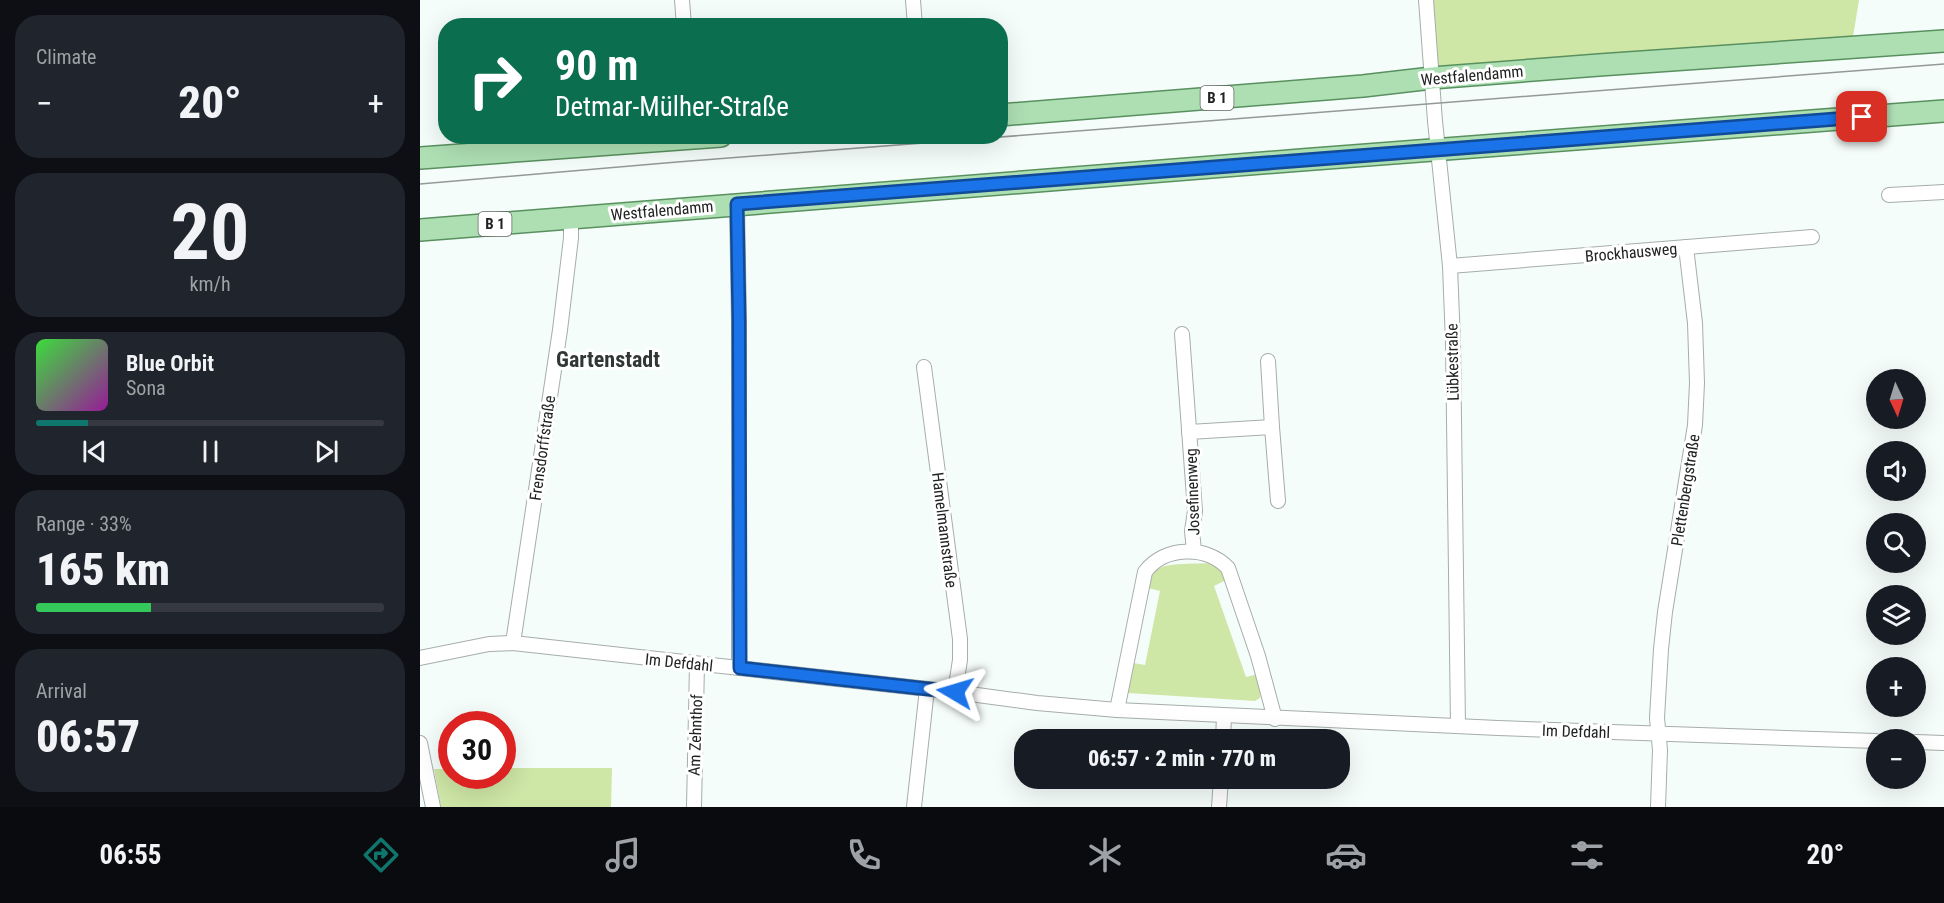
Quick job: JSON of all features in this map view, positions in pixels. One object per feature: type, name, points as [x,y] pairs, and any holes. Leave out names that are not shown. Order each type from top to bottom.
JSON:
[{"type":"main road","name":"Westfalendamm","points":[[1008,114],[1674,59],[1944,41]]},
{"type":"main road","name":"Westfalendamm","points":[[420,230],[1944,111]]},
{"type":"main road","points":[[420,158],[596,144]]},
{"type":"street","points":[[682,0],[683,18]]},
{"type":"street","points":[[913,0],[914,18]]},
{"type":"street","name":"Lübkestraße","points":[[1426,0],[1450,266],[1458,726]]},
{"type":"street","points":[[1889,195],[1944,192]]},
{"type":"street","points":[[737,204],[740,668]]},
{"type":"street","name":"Frensdorffstraße","points":[[513,643],[560,330],[572,238],[571,217]]},
{"type":"street","name":"Brockhausweg","points":[[1450,266],[1812,237]]},
{"type":"street","name":"Plettenbergstraße","points":[[1658,807],[1660,750],[1658,683],[1665,612],[1695,425],[1697,383],[1695,323],[1686,247]]},
{"type":"street","name":"Josefinenweg","points":[[1182,334],[1195,511],[1192,531],[1194,551]]},
{"type":"street","points":[[1268,362],[1278,501]]},
{"type":"street","name":"Hamelmannstraße","points":[[924,367],[960,639],[960,660],[955,692]]},
{"type":"street","name":"Josefinenweg","points":[[1189,432],[1272,427]]},
{"type":"street","points":[[1117,710],[1145,572],[1152,563],[1162,557],[1194,551],[1220,559],[1228,568],[1258,656],[1275,719]]},
{"type":"street","name":"Im Defdahl","points":[[420,658],[489,644],[513,643],[1037,703],[1117,710],[1275,719],[1866,741]]},
{"type":"street","name":"Am Zehnthof","points":[[694,807],[697,664]]},
{"type":"street","points":[[914,807],[927,689]]},
{"type":"street","points":[[1223,729],[1224,716]]},
{"type":"street","points":[[1926,742],[1944,743]]},
{"type":"street","points":[[420,743],[433,807]]},
{"type":"street","points":[[1219,807],[1220,789]]},
{"type":"green space","points":[[1430,0],[1859,0],[1852,43],[1436,74]]},
{"type":"green space","points":[[1213,563],[1222,570],[1226,580],[1214,586],[1246,677],[1258,674],[1260,698],[1255,701],[1128,693],[1133,663],[1145,665],[1160,591],[1148,588],[1152,574],[1160,567]]},
{"type":"green space","points":[[516,768],[612,768],[611,807],[441,807],[434,769],[438,769],[438,789],[516,789]]},
{"type":"tram line","points":[[1008,136],[1944,64]]},
{"type":"tram line","points":[[420,184],[910,144]]},
{"type":"district","name":"Gartenstadt","points":[[608,359]]},
{"type":"route","points":[[955,692],[740,668],[737,204],[1862,117]]}]
